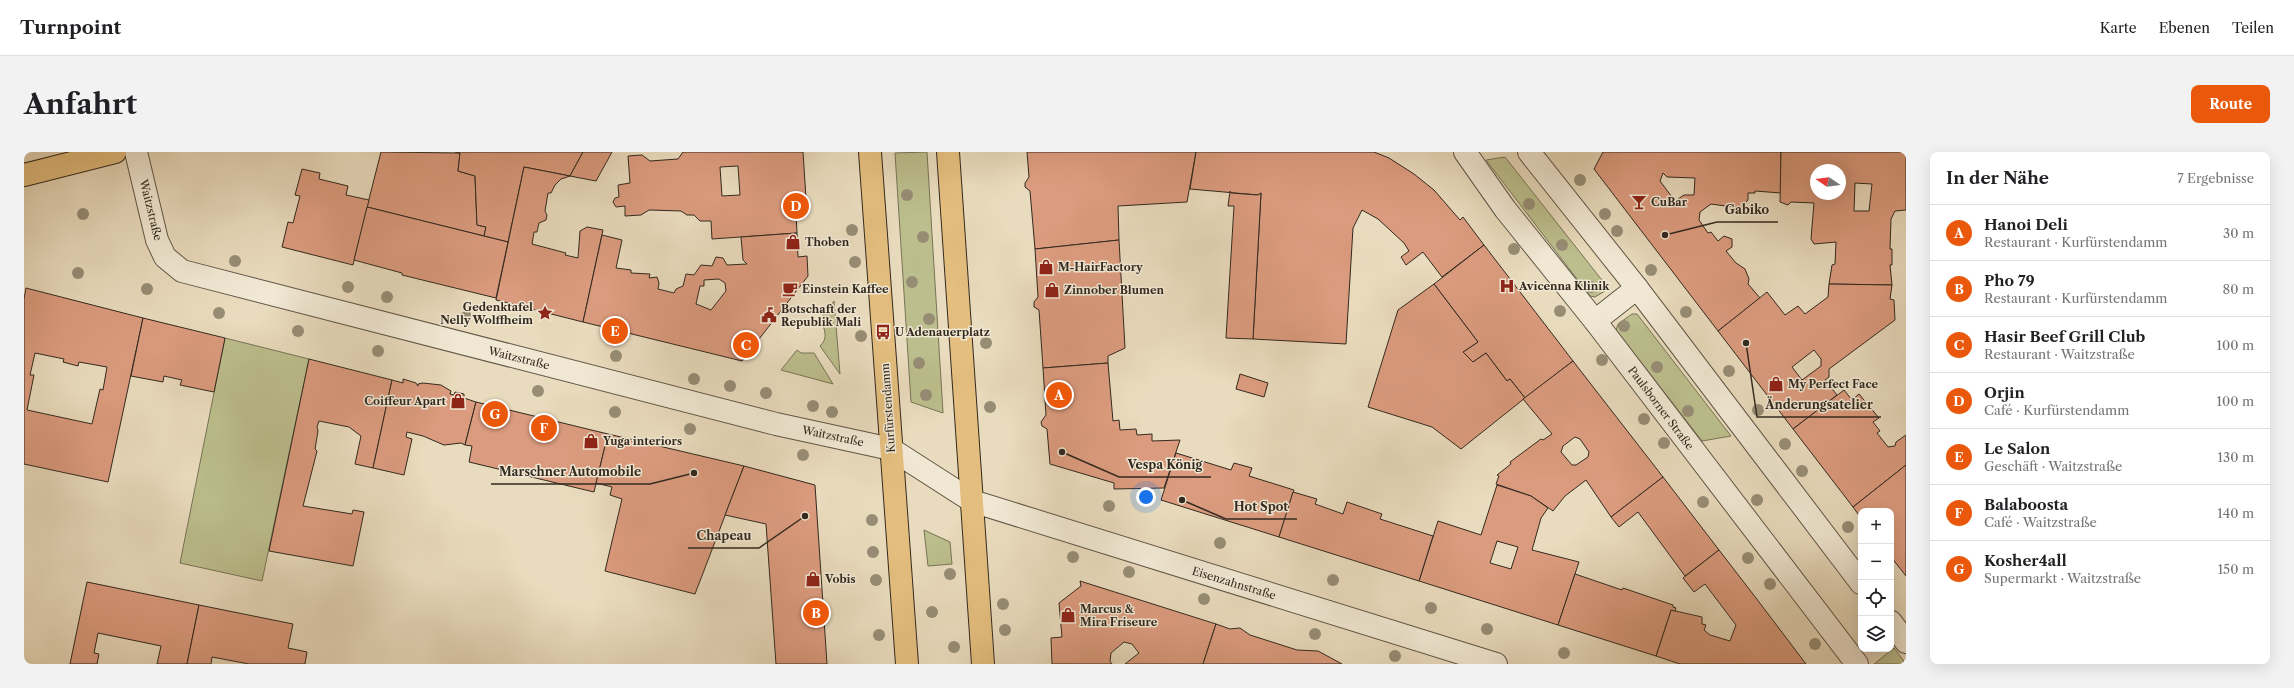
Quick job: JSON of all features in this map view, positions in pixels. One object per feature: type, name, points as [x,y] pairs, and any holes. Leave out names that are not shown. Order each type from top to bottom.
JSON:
[{"type":"main road","points":[[24,175],[115,152]]},
{"type":"main road","name":"Kurfürstendamm","points":[[870,152],[907,664]]},
{"type":"main road","points":[[948,152],[983,664]]},
{"type":"street","name":"Waitzstraße","points":[[136,152],[158,240],[165,257],[182,271],[776,424],[891,449],[972,501]]},
{"type":"street","name":"Paulsborner Straße","points":[[1465,152],[1505,209],[1595,321],[1857,664]]},
{"type":"street","points":[[1529,152],[1637,288],[1859,580]]},
{"type":"street","points":[[1595,321],[1637,288]]},
{"type":"street","name":"Eisenzahnstraße","points":[[972,501],[1496,664]]},
{"type":"street","points":[[1894,626],[1906,642]]},
{"type":"green space","points":[[927,152],[943,413],[911,402],[895,153]]},
{"type":"green space","points":[[1505,157],[1605,284],[1605,291],[1595,297],[1590,296],[1486,160]]},
{"type":"green space","points":[[834,301],[840,374],[820,346],[824,341],[825,335],[822,323],[819,321]]},
{"type":"green space","points":[[1632,314],[1637,314],[1731,436],[1702,441],[1616,330],[1618,324]]},
{"type":"green space","points":[[225,338],[309,359],[262,581],[180,563]]},
{"type":"green space","points":[[797,350],[801,353],[814,353],[833,384],[781,370]]},
{"type":"green space","points":[[924,530],[950,542],[952,564],[928,566]]},
{"type":"green space","points":[[1894,648],[1906,664],[1874,664],[1889,652],[1894,652]]},
{"type":"building","points":[[381,152],[460,153],[458,171],[475,176],[477,225],[486,227],[484,236],[367,207]]},
{"type":"building","points":[[455,152],[583,152],[570,176],[524,167],[508,242],[484,236],[486,227],[477,225],[475,176],[458,171],[460,153]]},
{"type":"building","points":[[583,152],[612,152],[596,181],[570,176]]},
{"type":"building","points":[[683,152],[803,152],[807,213],[796,214],[797,233],[712,239],[711,221],[700,221],[694,215],[687,215],[681,211],[649,210],[641,215],[625,216],[625,206],[616,207],[613,202],[615,198],[619,197],[618,185],[630,183],[628,156],[642,155],[650,161],[678,159]],"holes":[[[738,166],[740,195],[722,196],[720,167]]]},
{"type":"building","points":[[1027,152],[1196,152],[1187,202],[1118,206],[1119,240],[1035,249],[1030,191],[1025,187],[1025,183],[1029,177]]},
{"type":"building","points":[[1196,152],[1374,152],[1389,158],[1414,174],[1434,190],[1460,220],[1463,217],[1484,245],[1442,277],[1423,252],[1406,265],[1401,257],[1409,251],[1404,243],[1378,219],[1362,210],[1353,228],[1346,344],[1253,339],[1261,193],[1258,195],[1190,189]]},
{"type":"building","points":[[1603,152],[1781,152],[1781,193],[1755,191],[1755,193],[1748,193],[1748,200],[1740,208],[1711,204],[1700,212],[1699,220],[1708,233],[1711,232],[1718,241],[1724,236],[1732,239],[1732,247],[1726,251],[1736,263],[1745,269],[1749,279],[1748,284],[1760,298],[1718,331],[1594,169]],"holes":[[[1663,173],[1667,177],[1695,178],[1694,195],[1684,195],[1675,201],[1660,181]]]},
{"type":"building","points":[[1781,152],[1906,152],[1906,210],[1895,211],[1891,219],[1890,249],[1892,249],[1892,265],[1890,265],[1892,285],[1829,284],[1832,265],[1835,264],[1836,242],[1814,244],[1811,239],[1814,203],[1791,202],[1788,205],[1780,202]],"holes":[[[1855,183],[1872,184],[1869,211],[1854,211]]]},
{"type":"building","points":[[524,167],[570,176],[561,179],[555,185],[551,193],[548,193],[545,211],[547,215],[546,220],[539,223],[537,232],[534,232],[532,244],[566,253],[565,255],[578,258],[580,231],[587,227],[603,230],[583,322],[496,300]]},
{"type":"building","points":[[302,169],[320,173],[319,179],[348,186],[346,195],[369,200],[353,265],[282,247],[288,222],[293,223],[300,196],[295,195]]},
{"type":"building","points":[[1230,191],[1231,193],[1258,195],[1261,193],[1253,339],[1226,338],[1234,206],[1228,206]]},
{"type":"building","points":[[367,207],[508,242],[496,298],[402,275],[402,273],[354,260]]},
{"type":"building","points":[[797,233],[798,257],[807,256],[808,276],[742,361],[583,322],[602,235],[622,240],[616,268],[631,270],[631,273],[650,274],[649,278],[657,277],[659,283],[658,289],[674,293],[676,289],[683,286],[686,274],[694,275],[701,265],[712,266],[716,257],[723,258],[727,265],[747,264],[743,260],[741,237]],"holes":[[[719,279],[725,283],[726,291],[711,310],[696,304],[700,286],[704,286],[704,280]]]},
{"type":"building","points":[[1119,240],[1125,348],[1108,356],[1108,363],[1043,368],[1039,310],[1034,307],[1034,302],[1038,297],[1035,249]]},
{"type":"building","points":[[1484,245],[1573,361],[1525,398],[1510,379],[1507,381],[1486,353],[1473,362],[1463,352],[1478,342],[1434,284]]},
{"type":"building","points":[[1434,284],[1478,342],[1463,352],[1473,362],[1486,353],[1507,381],[1510,379],[1525,398],[1461,449],[1432,427],[1368,407],[1398,310]]},
{"type":"building","points":[[1829,284],[1892,285],[1890,299],[1894,300],[1895,320],[1829,369],[1829,377],[1825,380],[1837,395],[1793,429],[1718,331],[1767,292],[1785,315],[1798,306],[1805,314],[1828,297]],"holes":[[[1814,350],[1821,359],[1821,366],[1802,380],[1792,367]]]},
{"type":"building","points":[[26,288],[143,318],[108,482],[24,464],[24,299]],"holes":[[[35,353],[64,359],[63,362],[78,366],[79,362],[107,367],[103,390],[100,389],[92,424],[27,410],[34,375],[30,375]]]},
{"type":"building","points":[[143,318],[225,338],[214,392],[180,385],[182,380],[164,376],[163,382],[131,376]]},
{"type":"building","points":[[309,359],[392,380],[373,468],[355,464],[361,436],[349,427],[319,421],[317,427],[318,431],[315,449],[317,451],[303,506],[352,514],[353,510],[364,512],[353,566],[269,551]]},
{"type":"building","points":[[1573,361],[1663,477],[1611,517],[1586,480],[1565,496],[1553,511],[1531,496],[1496,484],[1499,476],[1497,475],[1511,464],[1510,462],[1541,439],[1543,440],[1552,434],[1523,399]],"holes":[[[1575,437],[1580,439],[1589,452],[1588,457],[1576,465],[1572,465],[1561,452],[1563,446]]]},
{"type":"building","points":[[1108,363],[1113,421],[1119,420],[1120,430],[1136,429],[1137,435],[1152,434],[1152,441],[1180,440],[1164,488],[1114,489],[1114,483],[1050,464],[1047,429],[1042,426],[1041,422],[1046,415],[1043,368]]},
{"type":"building","points":[[1240,374],[1268,383],[1264,397],[1236,389]]},
{"type":"building","points":[[403,379],[416,383],[418,386],[418,384],[423,383],[441,385],[451,391],[450,394],[454,395],[455,392],[464,394],[464,398],[476,402],[465,445],[461,443],[444,445],[423,436],[407,432],[406,437],[412,439],[404,475],[373,468],[392,380],[403,383]]},
{"type":"building","points":[[1844,390],[1852,400],[1859,394],[1879,418],[1873,422],[1880,431],[1877,433],[1888,447],[1895,446],[1896,442],[1906,435],[1906,465],[1853,507],[1793,429]]},
{"type":"building","points":[[476,402],[608,434],[594,492],[469,462],[472,446],[465,445]]},
{"type":"building","points":[[608,434],[744,466],[695,594],[605,571],[622,499],[610,495],[612,487],[596,483]]},
{"type":"building","points":[[1176,453],[1231,470],[1234,463],[1252,468],[1249,476],[1294,490],[1279,537],[1161,500]]},
{"type":"building","points":[[1906,465],[1906,576],[1894,561],[1894,508],[1858,508],[1858,514],[1853,507]]},
{"type":"building","points":[[744,466],[815,485],[827,664],[776,664],[766,524],[725,515]]},
{"type":"building","points":[[1663,477],[1719,550],[1685,576],[1638,512],[1619,527],[1611,517]]},
{"type":"building","points":[[1497,485],[1531,496],[1548,508],[1541,518],[1532,550],[1579,562],[1558,625],[1419,581],[1438,521],[1481,535]],"holes":[[[1497,541],[1518,547],[1511,569],[1490,563]]]},
{"type":"building","points":[[1293,492],[1317,499],[1315,504],[1343,514],[1347,502],[1382,514],[1380,519],[1433,536],[1419,581],[1279,537]]},
{"type":"building","points":[[1719,550],[1806,664],[1680,664],[1656,656],[1671,610],[1702,617],[1702,624],[1706,625],[1704,630],[1710,635],[1730,641],[1736,625],[1705,584],[1694,592],[1683,578]]},
{"type":"building","points":[[1575,574],[1622,590],[1623,588],[1673,605],[1673,607],[1676,608],[1675,611],[1671,610],[1656,656],[1558,625]]},
{"type":"building","points":[[1080,581],[1216,624],[1203,664],[1125,664],[1139,653],[1132,644],[1124,642],[1111,653],[1110,661],[1112,664],[1052,664],[1051,638],[1062,637],[1059,603],[1081,586]]},
{"type":"building","points":[[87,582],[199,605],[187,664],[157,664],[161,646],[98,633],[94,653],[99,654],[97,664],[70,664]]},
{"type":"building","points":[[199,605],[293,624],[288,648],[307,652],[305,664],[249,664],[212,657],[211,664],[187,664]]},
{"type":"building","points":[[1216,624],[1230,629],[1240,628],[1250,635],[1297,650],[1318,651],[1342,664],[1203,664]]},
{"type":"place","name":"CuBar","points":[[1639,202]]},
{"type":"place","name":"Orjin","points":[[796,206]]},
{"type":"place","name":"Gabiko","points":[[1665,235]]},
{"type":"place","name":"Thoben","points":[[793,242]]},
{"type":"place","name":"M-HairFactory","points":[[1046,267]]},
{"type":"place","name":"Avicenna Klinik","points":[[1507,286]]},
{"type":"place","name":"Einstein Kaffee","points":[[790,289]]},
{"type":"place","name":"Zinnober Blumen","points":[[1052,290]]},
{"type":"place","name":"Gedenktafel Nelly Wolffheim","points":[[545,313]]},
{"type":"place","name":"Botschaft der Republik Mali","points":[[769,315]]},
{"type":"place","name":"Le Salon","points":[[615,331]]},
{"type":"place","name":"U Adenauerplatz","points":[[883,332]]},
{"type":"place","name":"Änderungsatelier","points":[[1746,343]]},
{"type":"place","name":"Hasir Beef Grill Club","points":[[746,345]]},
{"type":"place","name":"My Perfect Face","points":[[1776,384]]},
{"type":"place","name":"Hanoi Deli","points":[[1059,395]]},
{"type":"place","name":"Coiffeur Apart","points":[[458,401]]},
{"type":"place","name":"Kosher4all","points":[[495,414]]},
{"type":"place","name":"Balaboosta","points":[[544,428]]},
{"type":"place","name":"Yuga interiors","points":[[591,441]]},
{"type":"place","name":"Vespa König","points":[[1062,452]]},
{"type":"place","name":"Marschner Automobile","points":[[694,473]]},
{"type":"place","name":"Hot Spot","points":[[1182,500]]},
{"type":"place","name":"Chapeau","points":[[805,516]]},
{"type":"place","name":"Vobis","points":[[813,579]]},
{"type":"place","name":"Pho 79","points":[[816,613]]},
{"type":"place","name":"Marcus & Mira Friseure","points":[[1068,615]]}]
